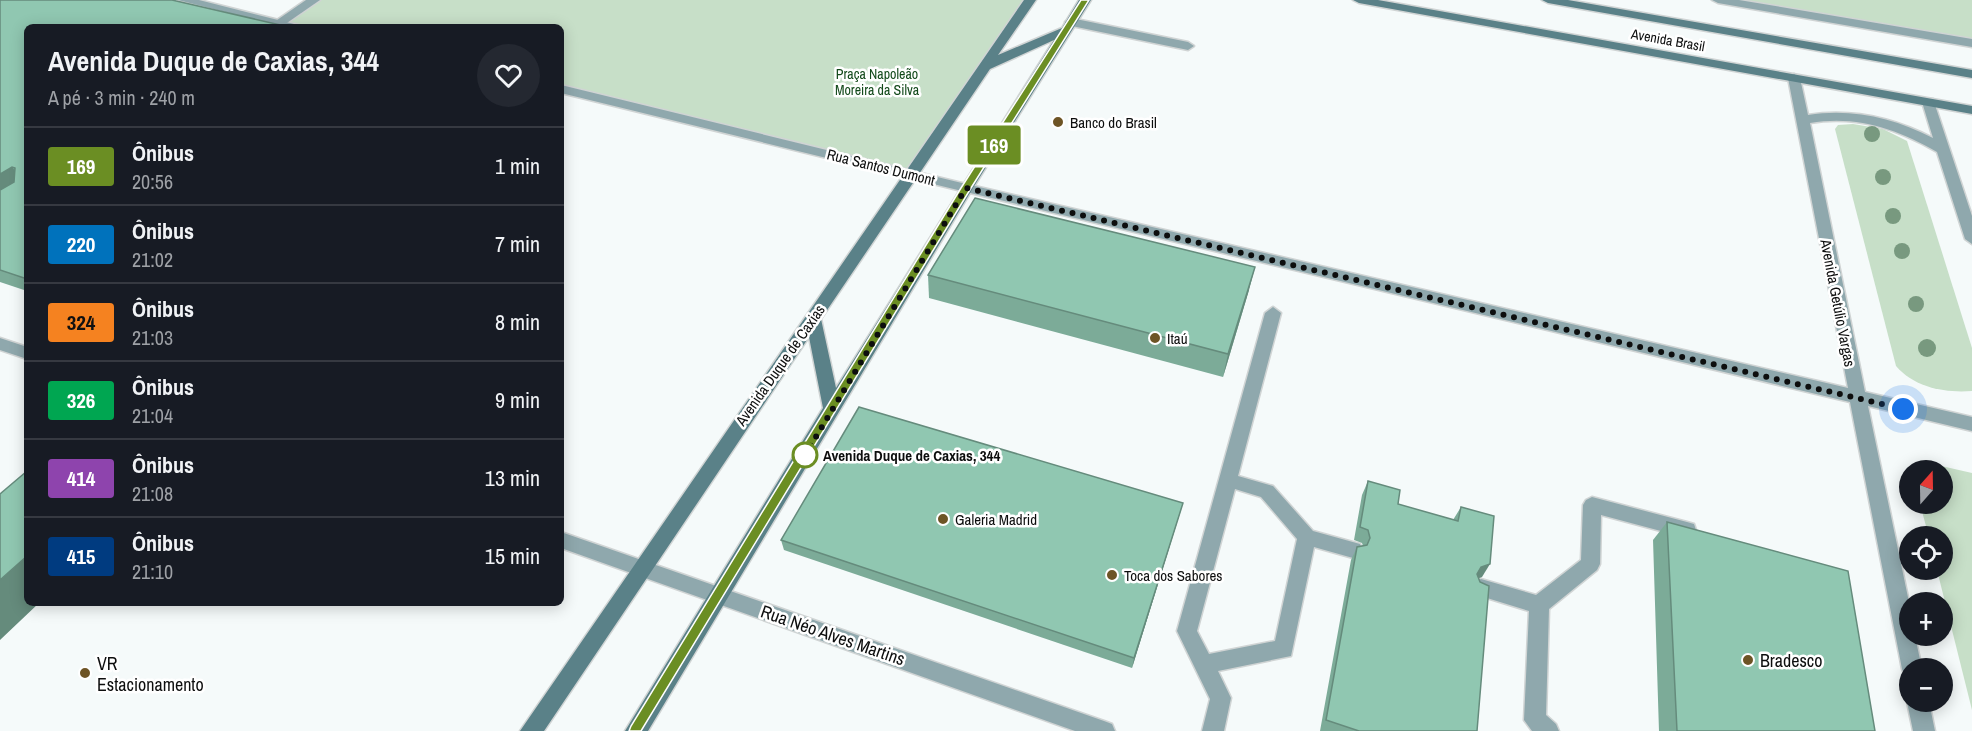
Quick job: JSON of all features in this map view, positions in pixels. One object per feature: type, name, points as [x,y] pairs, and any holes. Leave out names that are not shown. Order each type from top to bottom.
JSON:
[{"type":"main road","name":"Avenida Duque de Caxias","points":[[531,731],[813,317],[913,175],[1030,0]]},
{"type":"main road","points":[[636,731],[966,188],[1085,0]]},
{"type":"main road","name":"Avenida Brasil","points":[[1359,0],[1972,110]]},
{"type":"main road","name":"Avenida Brasil","points":[[1548,0],[1972,74]]},
{"type":"main road","points":[[984,66],[1069,26]]},
{"type":"main road","points":[[813,317],[831,410]]},
{"type":"street","points":[[184,0],[272,24]]},
{"type":"street","points":[[278,24],[314,0]]},
{"type":"street","points":[[1718,0],[1972,43]]},
{"type":"street","points":[[1069,26],[1188,46]]},
{"type":"street","name":"Avenida Getúlio Vargas","points":[[1794,78],[1910,658]]},
{"type":"street","name":"Rua Santos Dumont","points":[[564,90],[966,188],[1972,424]]},
{"type":"street","points":[[1928,102],[1972,239]]},
{"type":"street","points":[[1803,120],[1824,115],[1863,117],[1910,130],[1942,149]]},
{"type":"street","points":[[1213,731],[1221,698],[1187,632],[1273,312]]},
{"type":"street","points":[[0,344],[24,352]]},
{"type":"street","points":[[1228,480],[1267,491],[1307,537],[1353,550]]},
{"type":"street","points":[[1548,731],[1535,720],[1539,605],[1590,564],[1592,505],[1709,536]]},
{"type":"street","points":[[1204,664],[1284,649],[1307,537]]},
{"type":"street","name":"Rua Néo Alves Martins","points":[[564,541],[1104,731]]},
{"type":"street","points":[[1481,588],[1539,605]]},
{"type":"street","points":[[1920,712],[1924,731]]},
{"type":"green space","name":"Praça Napoleão Moreira da Silva","points":[[314,0],[1030,0],[913,175],[564,90],[564,24],[280,23]]},
{"type":"green space","points":[[1718,0],[1972,0],[1972,43]]},
{"type":"green space","points":[[1853,124],[1883,129],[1907,141],[1972,348],[1972,391],[1931,388],[1912,379],[1896,366],[1835,129],[1838,125]]},
{"type":"green space","points":[[1953,469],[1972,473],[1972,710],[1953,634],[1953,592],[1942,592],[1940,580],[1953,580],[1953,526],[1926,526],[1923,514],[1953,514]]},
{"type":"building","points":[[0,0],[172,0],[276,24],[24,24],[24,278],[0,270],[0,190],[14,182],[15,168],[12,167],[0,174]]},
{"type":"building","name":"Itaú","points":[[975,198],[1255,267],[1228,354],[928,275]]},
{"type":"building","name":"Galeria Madrid","points":[[859,407],[1183,503],[1134,658],[781,540]]},
{"type":"building","points":[[24,474],[24,559],[0,580],[0,494]]},
{"type":"building","points":[[1368,481],[1400,490],[1398,504],[1458,521],[1461,507],[1494,516],[1490,564],[1481,567],[1477,574],[1480,582],[1489,586],[1477,731],[1359,731],[1326,720],[1357,547],[1367,545],[1370,538],[1368,530],[1360,527]]},
{"type":"building","name":"Bradesco","points":[[1667,522],[1848,571],[1875,731],[1677,731]]},
{"type":"bus line","name":"169","points":[[636,731],[966,188],[1085,0]]},
{"type":"place","name":"Banco do Brasil","points":[[1058,122]]},
{"type":"place","name":"Itaú","points":[[1155,338]]},
{"type":"place","name":"Avenida Duque de Caxias, 344","points":[[805,455]]},
{"type":"place","name":"Galeria Madrid","points":[[943,519]]},
{"type":"place","name":"Toca dos Sabores","points":[[1112,575]]},
{"type":"place","name":"Bradesco","points":[[1748,660]]},
{"type":"place","name":"VR Estacionamento","points":[[85,673]]},
{"type":"route","points":[[805,455],[966,188],[1903,409]]}]
